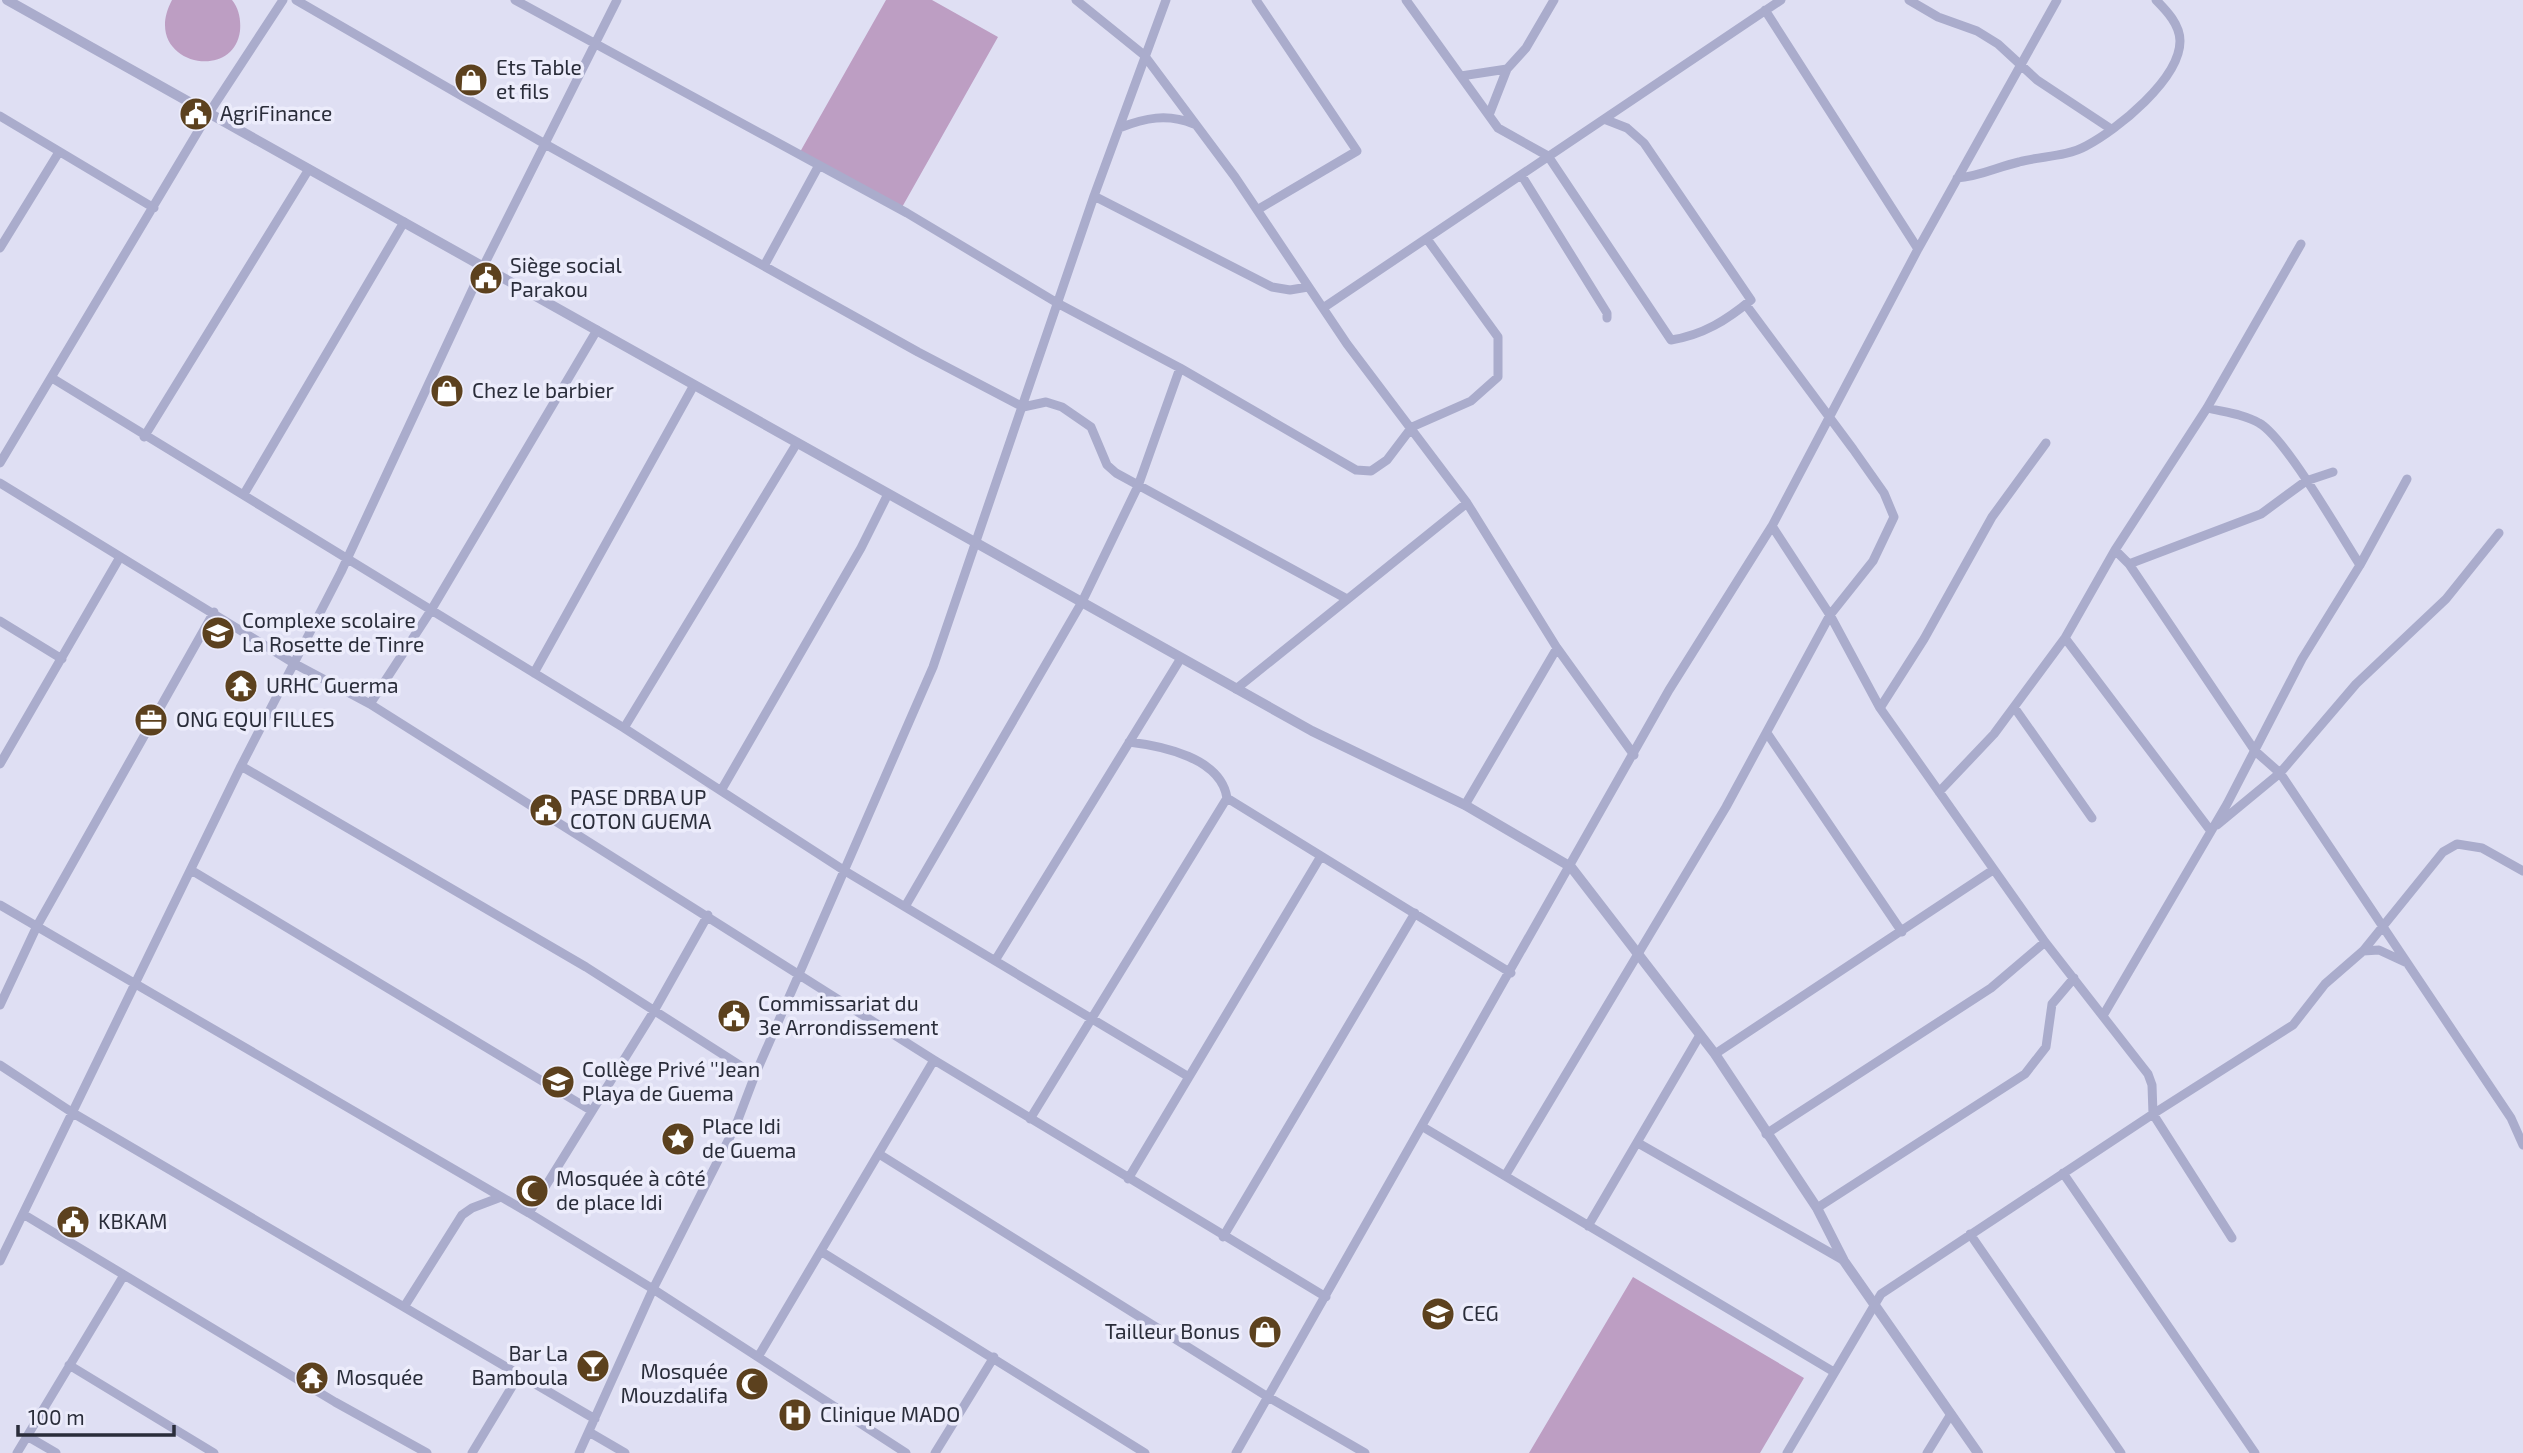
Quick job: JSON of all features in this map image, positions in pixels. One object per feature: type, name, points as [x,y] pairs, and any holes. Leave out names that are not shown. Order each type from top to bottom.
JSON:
[{"type":"street","points":[[7,0],[1236,689],[1312,731],[1465,805],[1571,867],[1715,1054],[1817,1208],[1844,1261],[1978,1453]]},
{"type":"street","points":[[0,463],[209,113],[283,0]]},
{"type":"street","points":[[296,0],[545,144],[918,352],[1023,407],[1046,402],[1062,407],[1091,427],[1107,465],[1138,486],[1347,599]]},
{"type":"street","points":[[515,0],[596,43],[642,72],[907,213],[1059,304],[1180,368],[1356,470],[1371,471],[1387,460],[1412,427],[1471,401],[1498,377],[1498,337],[1427,239]]},
{"type":"street","points":[[0,1261],[241,766],[347,559],[483,267],[617,0]]},
{"type":"street","points":[[1076,0],[1144,55],[1196,125],[1322,308],[1467,503],[1557,648],[1634,755]]},
{"type":"street","points":[[579,1453],[653,1289],[736,1125],[755,1075],[933,667],[1094,197],[1166,0]]},
{"type":"street","points":[[1256,0],[1357,151],[1257,210]]},
{"type":"street","points":[[1406,0],[1498,128],[1548,156],[1671,340],[1690,337],[1722,323],[1751,300],[1644,143],[1627,128],[1604,119]]},
{"type":"street","points":[[1489,115],[1507,69],[1526,48],[1555,0]]},
{"type":"street","points":[[1322,308],[1522,176],[1643,90],[1781,0]]},
{"type":"street","points":[[1909,0],[1938,18],[1977,30],[1998,44],[2020,66],[2053,91],[2111,129]]},
{"type":"street","points":[[1236,1453],[1511,973],[1669,690],[1772,526],[1918,249],[2057,0]]},
{"type":"street","points":[[1957,178],[1975,177],[2016,162],[2068,153],[2086,146],[2146,99],[2164,78],[2176,56],[2180,41],[2176,26],[2156,0]]},
{"type":"street","points":[[1765,10],[1918,249]]},
{"type":"street","points":[[1461,76],[1507,69]]},
{"type":"street","points":[[0,116],[154,208]]},
{"type":"street","points":[[1119,128],[1143,119],[1162,117],[1196,125]]},
{"type":"street","points":[[1,243],[59,152]]},
{"type":"street","points":[[764,266],[818,166]]},
{"type":"street","points":[[144,437],[309,169]]},
{"type":"street","points":[[1522,176],[1607,313],[1607,318]]},
{"type":"street","points":[[1094,197],[1272,287],[1290,290],[1308,287]]},
{"type":"street","points":[[244,494],[404,222]]},
{"type":"street","points":[[1939,792],[1994,734],[2065,638],[2115,550],[2207,408],[2301,244]]},
{"type":"street","points":[[1505,1176],[1767,733],[1830,615],[1873,561],[1894,517],[1884,494],[1746,304]]},
{"type":"street","points":[[370,704],[430,612],[597,330]]},
{"type":"street","points":[[906,905],[1082,603],[1138,486],[1180,368]]},
{"type":"street","points":[[52,378],[144,437],[244,494],[430,612],[722,789],[845,872],[906,905],[1189,1077]]},
{"type":"street","points":[[534,673],[694,385]]},
{"type":"street","points":[[2207,408],[2261,424],[2306,481],[2360,565]]},
{"type":"street","points":[[624,728],[797,443]]},
{"type":"street","points":[[1880,708],[1924,639],[1992,517],[2046,443]]},
{"type":"street","points":[[2129,564],[2261,514],[2306,481],[2333,472]]},
{"type":"street","points":[[2104,1014],[2255,751],[2302,659],[2360,565],[2407,479]]},
{"type":"street","points":[[0,483],[295,664],[370,704],[708,915],[933,1060],[1326,1297]]},
{"type":"street","points":[[722,789],[861,548],[888,494]]},
{"type":"street","points":[[1236,689],[1467,503]]},
{"type":"street","points":[[1772,526],[1830,615],[1880,708],[2045,942],[2104,1014],[2148,1074],[2152,1085],[2152,1114],[2232,1238]]},
{"type":"street","points":[[2210,830],[2280,773],[2356,684],[2445,599],[2499,533]]},
{"type":"street","points":[[2115,550],[2129,564],[2255,751],[2280,773],[2511,1118],[2523,1145]]},
{"type":"street","points":[[1,760],[120,557]]},
{"type":"street","points":[[0,1005],[37,926],[214,612]]},
{"type":"street","points":[[0,621],[62,659]]},
{"type":"street","points":[[2065,638],[2210,830]]},
{"type":"street","points":[[1465,805],[1557,648]]},
{"type":"street","points":[[996,960],[1181,658]]},
{"type":"street","points":[[2014,708],[2092,818]]},
{"type":"street","points":[[1767,733],[1902,932]]},
{"type":"street","points":[[1129,741],[1163,748],[1207,767],[1221,779],[1227,798],[1511,973]]},
{"type":"street","points":[[241,766],[564,954],[755,1075]]},
{"type":"street","points":[[1030,1119],[1094,1019],[1227,798]]},
{"type":"street","points":[[1787,1453],[1875,1304],[1894,1284],[2152,1114],[2293,1025],[2325,984],[2363,951],[2443,852],[2457,844],[2482,848],[2523,871]]},
{"type":"street","points":[[1128,1179],[1321,856]]},
{"type":"street","points":[[191,870],[592,1111]]},
{"type":"street","points":[[1715,1054],[1993,870]]},
{"type":"street","points":[[0,905],[528,1213],[653,1289],[906,1453]]},
{"type":"street","points":[[1223,1237],[1415,913]]},
{"type":"street","points":[[528,1213],[654,1011],[708,915]]},
{"type":"street","points":[[1766,1134],[1991,988],[2045,942]]},
{"type":"street","points":[[2363,951],[2379,950],[2409,964]]},
{"type":"street","points":[[1817,1208],[2025,1074],[2046,1047],[2052,1003],[2074,978]]},
{"type":"street","points":[[1588,1226],[1700,1035]]},
{"type":"street","points":[[758,1357],[933,1060]]},
{"type":"street","points":[[0,1065],[73,1113],[595,1419]]},
{"type":"street","points":[[1423,1127],[1834,1372]]},
{"type":"street","points":[[1637,1143],[1844,1261]]},
{"type":"street","points":[[879,1154],[1268,1397],[1365,1453]]},
{"type":"street","points":[[2063,1173],[2255,1453]]},
{"type":"street","points":[[404,1307],[462,1215],[472,1208],[501,1197]]},
{"type":"street","points":[[23,1214],[427,1453]]},
{"type":"street","points":[[1970,1234],[2121,1453]]},
{"type":"street","points":[[822,1252],[1145,1453]]},
{"type":"street","points":[[17,1453],[124,1275]]},
{"type":"street","points":[[935,1453],[993,1357]]},
{"type":"street","points":[[69,1365],[214,1453]]},
{"type":"street","points":[[472,1453],[519,1375]]},
{"type":"street","points":[[1927,1453],[1951,1413]]},
{"type":"street","points":[[589,1432],[625,1453]]},
{"type":"street","points":[[27,1436],[56,1453]]},
{"type":"shaded area","points":[[172,0],[232,0],[240,22],[234,48],[222,58],[207,61],[191,59],[177,51],[168,39],[165,21]]},
{"type":"shaded area","points":[[886,0],[932,0],[998,37],[901,209],[800,152]]},
{"type":"shaded area","points":[[1633,1277],[1804,1378],[1760,1453],[1529,1453]]},
{"type":"place","name":"Ets Table et fils","points":[[471,80]]},
{"type":"place","name":"AgriFinance","points":[[196,114]]},
{"type":"place","name":"Siège social Parakou","points":[[486,278]]},
{"type":"place","name":"Chez le barbier","points":[[447,391]]},
{"type":"place","name":"Complexe scolaire La Rosette de Tinre","points":[[218,633]]},
{"type":"place","name":"URHC Guerma","points":[[241,686]]},
{"type":"place","name":"ONG EQUI FILLES","points":[[151,720]]},
{"type":"place","name":"PASE DRBA UP COTON GUEMA","points":[[546,810]]},
{"type":"place","name":"Commissariat du 3e Arrondissement","points":[[734,1016]]},
{"type":"place","name":"Collège Privé ''Jean Playa de Guema","points":[[558,1082]]},
{"type":"place","name":"Place Idi de Guema","points":[[678,1139]]},
{"type":"place","name":"Mosquée à côté de place Idi","points":[[532,1191]]},
{"type":"place","name":"KBKAM","points":[[73,1222]]},
{"type":"place","name":"CEG","points":[[1438,1314]]},
{"type":"place","name":"Tailleur Bonus","points":[[1265,1332]]},
{"type":"place","name":"Bar La Bamboula","points":[[593,1366]]},
{"type":"place","name":"Mosquée","points":[[312,1378]]},
{"type":"place","name":"Mosquée Mouzdalifa","points":[[752,1384]]},
{"type":"place","name":"Clinique MADO","points":[[795,1415]]}]
